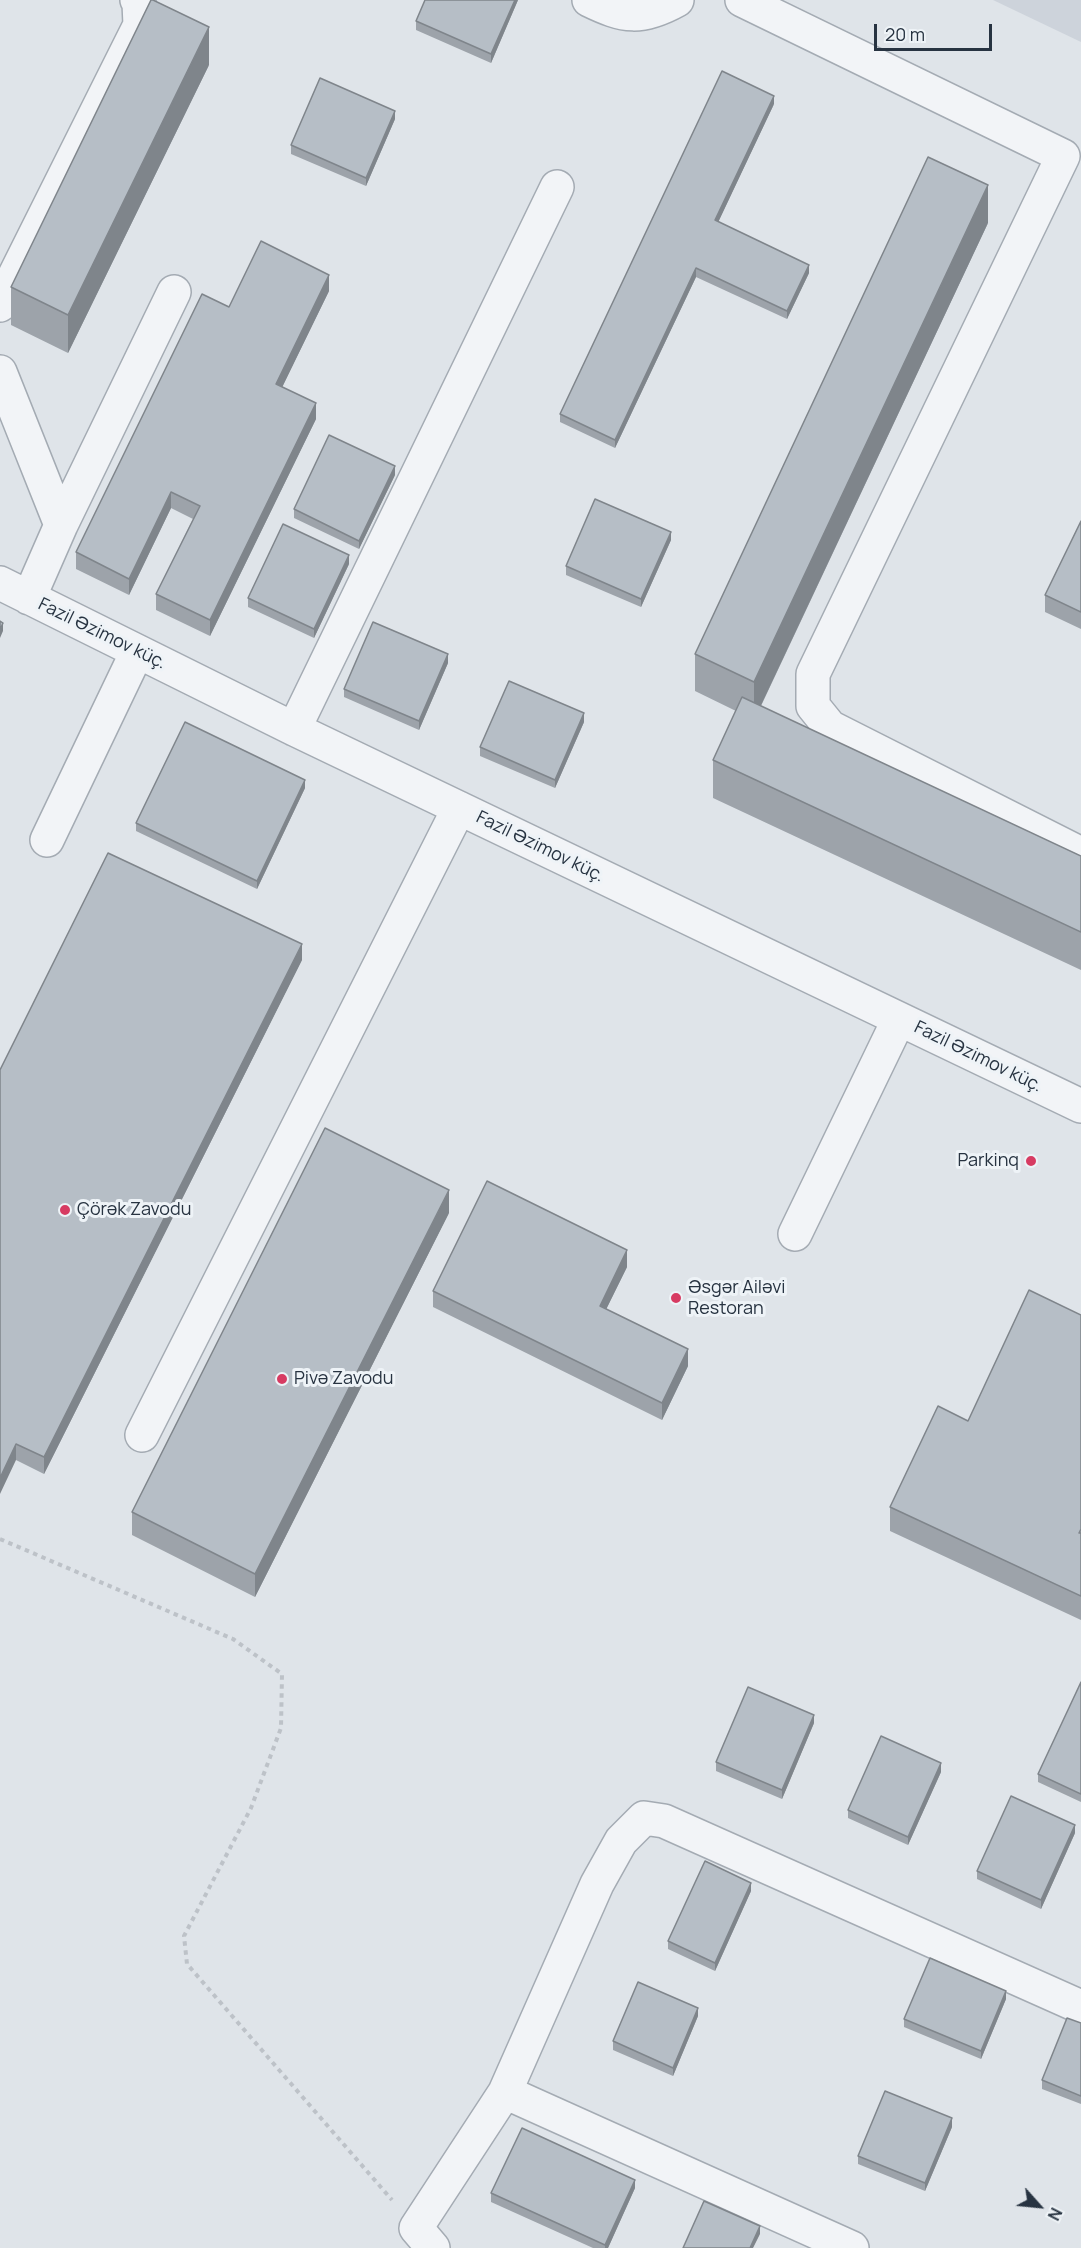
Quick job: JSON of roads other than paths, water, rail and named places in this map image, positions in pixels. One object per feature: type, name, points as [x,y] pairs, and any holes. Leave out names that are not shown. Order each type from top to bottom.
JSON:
[{"type":"street","points":[[0,305],[140,25],[140,3],[137,0]]},
{"type":"street","points":[[589,0],[623,14],[640,15],[661,9],[677,0]]},
{"type":"street","points":[[742,0],[1072,161],[813,674],[813,706],[830,727],[1081,854]]},
{"type":"street","points":[[294,729],[557,187]]},
{"type":"street","points":[[29,598],[61,525],[174,292]]},
{"type":"street","points":[[0,372],[61,525]]},
{"type":"street","name":"Fazil Əzimov küç.","points":[[0,583],[294,729],[1081,1106]]},
{"type":"street","points":[[47,840],[137,652]]},
{"type":"street","points":[[142,1435],[459,808]]},
{"type":"street","points":[[795,1234],[899,1019]]},
{"type":"street","points":[[424,2238],[504,2092],[597,1884],[621,1841],[644,1818],[664,1821],[1081,2007]]},
{"type":"street","points":[[504,2092],[852,2248]]},
{"type":"place","name":"Parkinq","points":[[1031,1161]]},
{"type":"place","name":"Çörək Zavodu","points":[[65,1210]]},
{"type":"place","name":"Əsgər Ailəvi Restoran","points":[[676,1298]]},
{"type":"place","name":"Pivə Zavodu","points":[[282,1379]]}]
